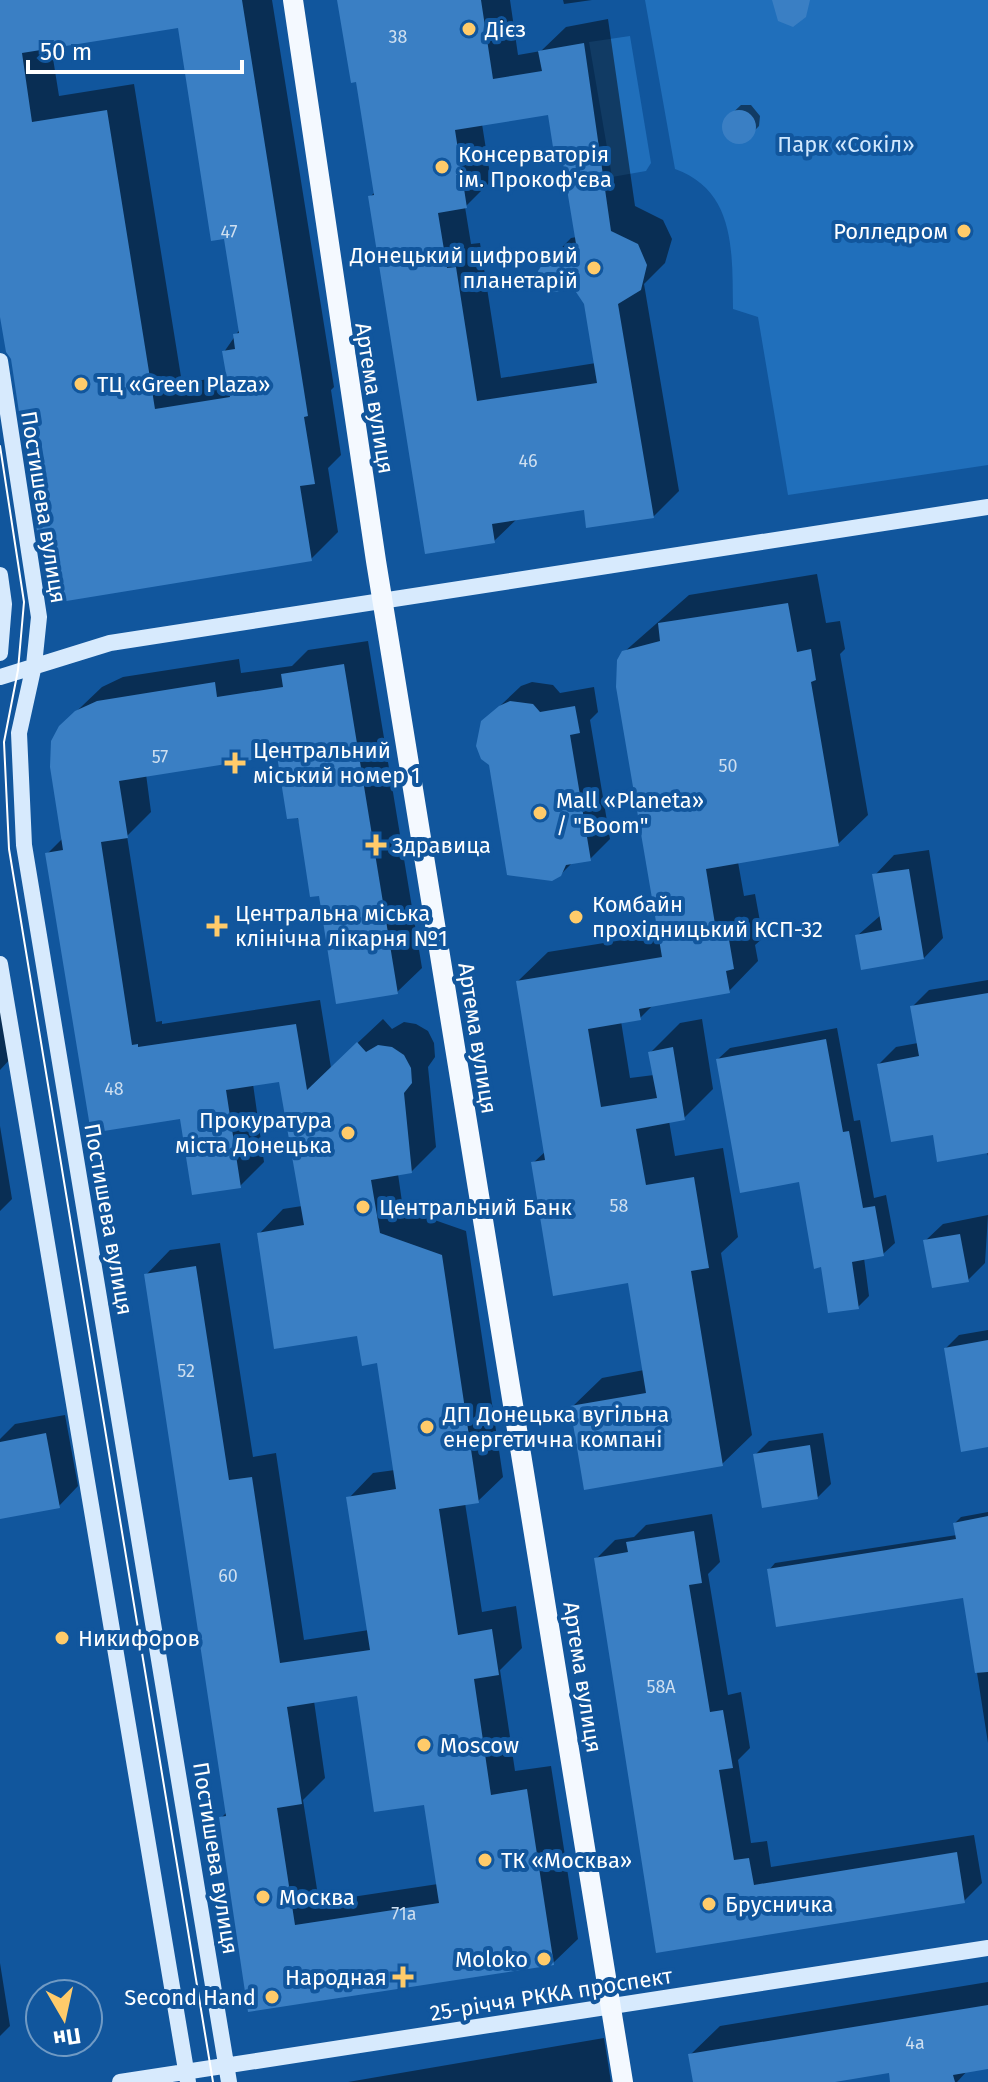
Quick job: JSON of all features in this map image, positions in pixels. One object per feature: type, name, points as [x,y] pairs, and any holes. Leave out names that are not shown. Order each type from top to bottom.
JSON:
[{"type":"main road","name":"Артема вулиця","points":[[293,0],[383,599],[623,2082]]},
{"type":"street","name":"Постишева вулиця","points":[[0,361],[39,617],[34,665],[19,733],[24,845],[228,2074]]},
{"type":"street","points":[[0,677],[110,643],[988,507]]},
{"type":"street","points":[[0,575],[4,604],[0,653]]},
{"type":"street","points":[[0,964],[187,2077]]},
{"type":"street","name":"25-річчя РККА проспект","points":[[120,2082],[228,2074],[611,2008],[988,1948]]},
{"type":"green space","name":"Парк «Сокіл»","points":[[645,0],[988,0],[988,465],[788,495],[758,317],[733,309],[731,247],[720,209],[710,193],[695,179],[675,169]]},
{"type":"green space","points":[[630,36],[651,163],[646,171],[612,177],[589,42]]},
{"type":"building","name":"ТЦ «Green Plaza»","points":[[0,0],[242,0],[308,416],[304,417],[315,484],[300,486],[312,561],[48,604],[11,359],[6,352],[0,317]],"holes":[[[178,28],[211,241],[224,239],[239,333],[233,334],[235,349],[222,351],[230,397],[155,409],[107,110],[32,122],[22,53]]]},
{"type":"building","points":[[337,0],[481,0],[493,79],[542,71],[538,51],[584,43],[611,231],[638,244],[647,265],[641,290],[618,304],[654,518],[586,528],[584,510],[492,524],[495,543],[425,554],[368,196],[374,195],[356,82],[351,83]],"holes":[[[548,115],[555,160],[562,159],[578,256],[544,262],[538,271],[540,285],[548,293],[574,289],[584,304],[597,383],[477,401],[456,267],[447,268],[438,213],[467,208],[455,130]]]},
{"type":"building","points":[[772,0],[810,0],[806,17],[793,27],[778,21]]},
{"type":"building","points":[[739,110],[751,115],[756,127],[751,139],[739,144],[727,139],[722,127],[727,115]]},
{"type":"building","points":[[788,603],[797,652],[811,649],[816,680],[811,682],[839,846],[706,869],[715,924],[726,922],[734,969],[726,971],[730,993],[639,1009],[641,1020],[588,1029],[601,1107],[657,1098],[648,1052],[673,1047],[685,1120],[636,1129],[646,1185],[694,1177],[709,1268],[691,1271],[723,1466],[584,1490],[570,1406],[646,1393],[628,1283],[553,1296],[531,1162],[545,1160],[516,981],[662,957],[616,687],[617,660],[622,651],[660,641],[658,623]]},
{"type":"building","points":[[344,664],[398,994],[336,1004],[319,896],[310,897],[298,818],[287,819],[277,756],[119,781],[128,838],[101,842],[132,1045],[138,1044],[138,1047],[296,1024],[307,1090],[357,1042],[366,1052],[378,1045],[392,1047],[404,1055],[411,1068],[412,1083],[404,1093],[412,1173],[371,1180],[380,1233],[442,1255],[479,1503],[439,1509],[458,1635],[492,1629],[499,1675],[474,1679],[491,1795],[527,1789],[554,1965],[248,2012],[219,1817],[226,1816],[144,1274],[196,1266],[229,1480],[252,1477],[280,1663],[370,1650],[346,1497],[396,1489],[377,1363],[362,1366],[357,1336],[274,1349],[257,1233],[304,1225],[279,1082],[226,1090],[241,1188],[192,1195],[180,1119],[91,1133],[45,853],[63,850],[50,767],[51,741],[59,726],[75,711],[97,701],[215,682],[217,697],[283,687],[281,674]],"holes":[[[357,1696],[374,1812],[424,1805],[439,1903],[295,1925],[277,1808],[302,1804],[287,1707]]]},
{"type":"building","name":"Mall «Planeta» / \"Boom\"","points":[[510,701],[533,704],[540,712],[575,706],[580,733],[570,735],[591,861],[566,865],[561,876],[552,881],[507,875],[489,765],[481,759],[476,746],[481,721]]},
{"type":"building","points":[[909,869],[924,959],[861,970],[855,935],[882,930],[872,874]]},
{"type":"building","points":[[988,993],[988,1153],[937,1162],[933,1135],[891,1142],[877,1064],[919,1056],[910,1006]]},
{"type":"building","points":[[826,1039],[843,1132],[849,1131],[863,1208],[875,1206],[884,1256],[852,1262],[859,1309],[828,1313],[821,1267],[814,1269],[799,1182],[740,1193],[716,1059]]},
{"type":"building","points":[[960,1234],[969,1282],[932,1288],[923,1240]]},
{"type":"building","points":[[988,1340],[988,1447],[961,1452],[944,1348]]},
{"type":"building","points":[[46,1433],[60,1508],[0,1519],[0,1442]]},
{"type":"building","points":[[810,1445],[818,1499],[762,1508],[753,1454]]},
{"type":"building","points":[[988,1516],[988,1672],[975,1673],[963,1598],[776,1627],[767,1569],[956,1539],[953,1523]]},
{"type":"building","points":[[694,1531],[702,1583],[689,1585],[710,1712],[723,1710],[733,1768],[719,1770],[734,1860],[749,1858],[754,1885],[957,1852],[965,1903],[656,1953],[594,1558],[628,1552],[626,1542]]},
{"type":"building","points":[[988,2005],[988,2069],[953,2075],[955,2082],[890,2082],[889,2073],[835,2082],[693,2082],[688,2054]]},
{"type":"tram line","points":[[0,446],[24,602],[18,670],[4,742],[9,849],[213,2082]]},
{"type":"place","name":"Дієз","points":[[469,29]]},
{"type":"place","name":"Консерваторія ім. Прокоф'єва","points":[[442,167]]},
{"type":"place","name":"Ролледром","points":[[964,231]]},
{"type":"place","name":"Донецький цифровий планетарій","points":[[594,268]]},
{"type":"place","name":"ТЦ «Green Plaza»","points":[[81,384]]},
{"type":"place","name":"Центральний міський номер 1","points":[[235,763]]},
{"type":"place","name":"Mall «Planeta» / \"Boom\"","points":[[540,813]]},
{"type":"place","name":"Здравица","points":[[376,845]]},
{"type":"place","name":"Комбайн прохідницький КСП-32","points":[[576,917]]},
{"type":"place","name":"Центральна міська клінічна лікарня №1","points":[[217,926]]},
{"type":"place","name":"Прокуратура міста Донецька","points":[[348,1133]]},
{"type":"place","name":"Центральний Банк","points":[[363,1207]]},
{"type":"place","name":"ДП Донецька вугільна енергетична компані","points":[[427,1427]]},
{"type":"place","name":"Никифоров","points":[[62,1638]]},
{"type":"place","name":"Moscow","points":[[424,1745]]},
{"type":"place","name":"ТК «Москва»","points":[[485,1860]]},
{"type":"place","name":"Москва","points":[[263,1897]]},
{"type":"place","name":"Брусничка","points":[[709,1904]]},
{"type":"place","name":"Moloko","points":[[544,1959]]},
{"type":"place","name":"Народная","points":[[403,1977]]},
{"type":"place","name":"Second Hand","points":[[272,1997]]}]
